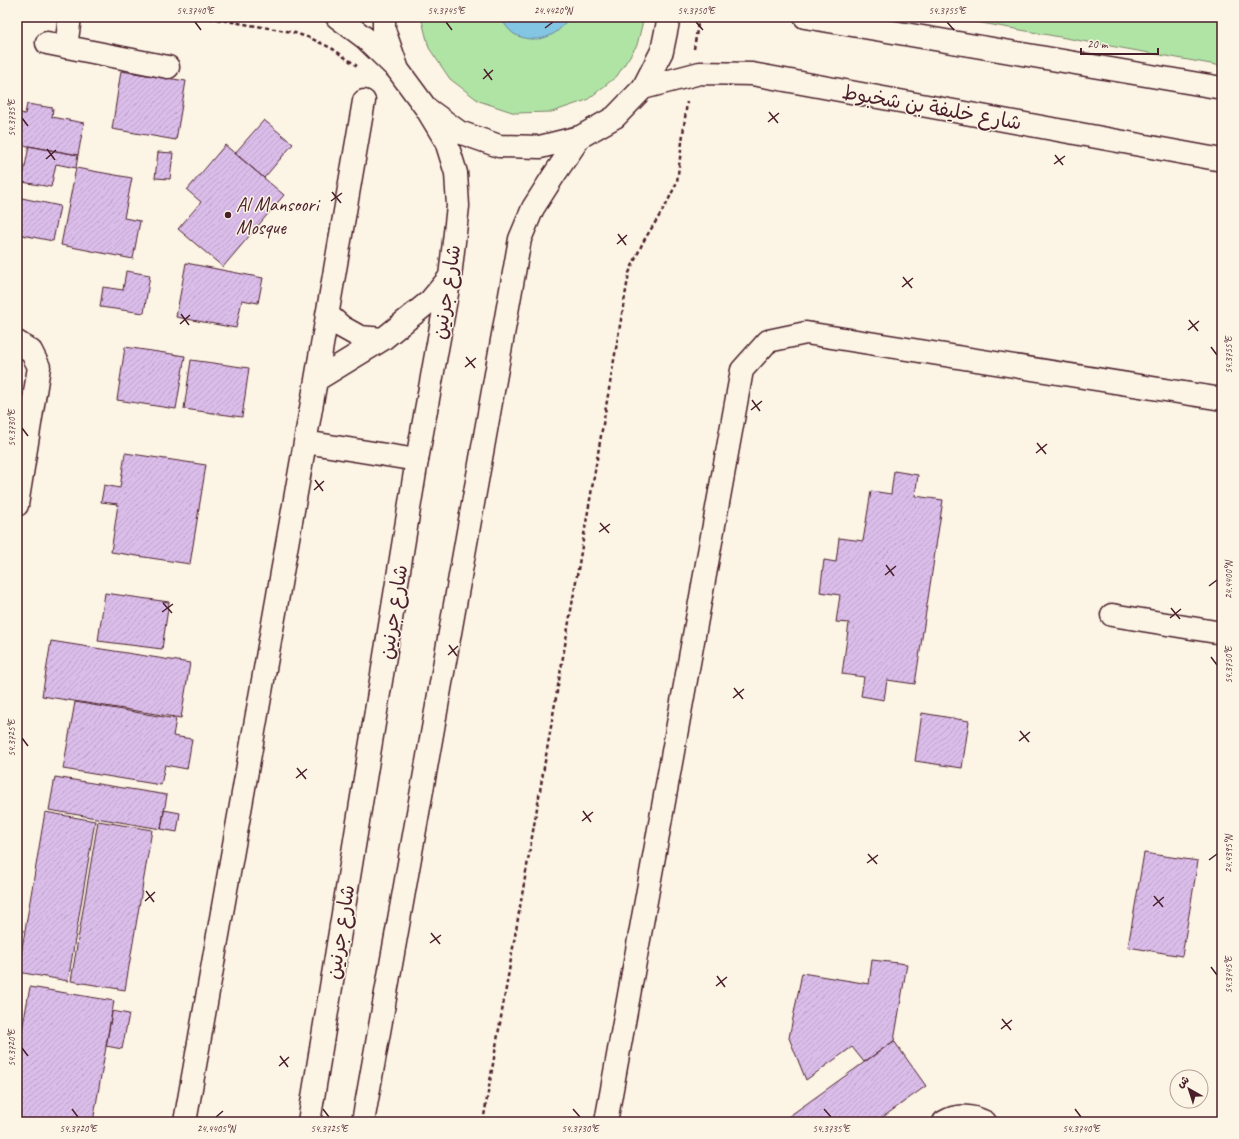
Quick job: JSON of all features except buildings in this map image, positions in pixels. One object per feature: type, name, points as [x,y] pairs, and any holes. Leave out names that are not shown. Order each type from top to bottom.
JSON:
[{"type":"main road","points":[[70,17],[56,45],[168,67]]},
{"type":"main road","points":[[337,17],[365,38],[398,70],[426,108],[460,132],[499,146],[540,147],[580,137],[615,117],[643,88],[662,51],[669,17]]},
{"type":"main road","points":[[384,17],[384,30],[398,70]]},
{"type":"main road","points":[[805,17],[1222,88]]},
{"type":"main road","name":"شارع خليفة بن شخبوط","points":[[643,88],[700,73],[752,74],[1222,160]]},
{"type":"main road","points":[[185,1122],[364,100]]},
{"type":"main road","name":"شارع جرنين","points":[[309,1122],[417,460],[450,277],[458,206],[456,173],[446,140],[426,108]]},
{"type":"main road","points":[[363,1122],[520,239],[533,208],[580,137]]},
{"type":"main road","points":[[316,380],[383,340],[430,301],[450,277]]},
{"type":"main road","points":[[327,314],[342,327],[360,337],[383,340]]},
{"type":"main road","points":[[606,1122],[742,370],[768,341],[806,333],[1222,399]]},
{"type":"main road","points":[[17,342],[31,351],[39,367],[17,505]]},
{"type":"main road","points":[[305,442],[417,460]]},
{"type":"main road","points":[[1112,615],[1222,633]]},
{"type":"main road","points":[[944,1122],[959,1117],[972,1117],[985,1122]]},
{"type":"path","points":[[203,17],[292,32],[310,38],[333,49],[362,71]]},
{"type":"path","points":[[483,1122],[629,273],[643,242],[666,205],[677,182],[699,17]]},
{"type":"green space","points":[[421,17],[644,17],[637,45],[617,76],[587,100],[552,112],[515,113],[479,101],[450,79],[429,48]]},
{"type":"green space","points":[[948,17],[1222,17],[1222,66]]},
{"type":"water","points":[[500,17],[568,17],[559,30],[552,35],[545,38],[530,39],[514,34]]},
{"type":"place","name":"Al Mansoori Mosque","points":[[228,215]]}]
